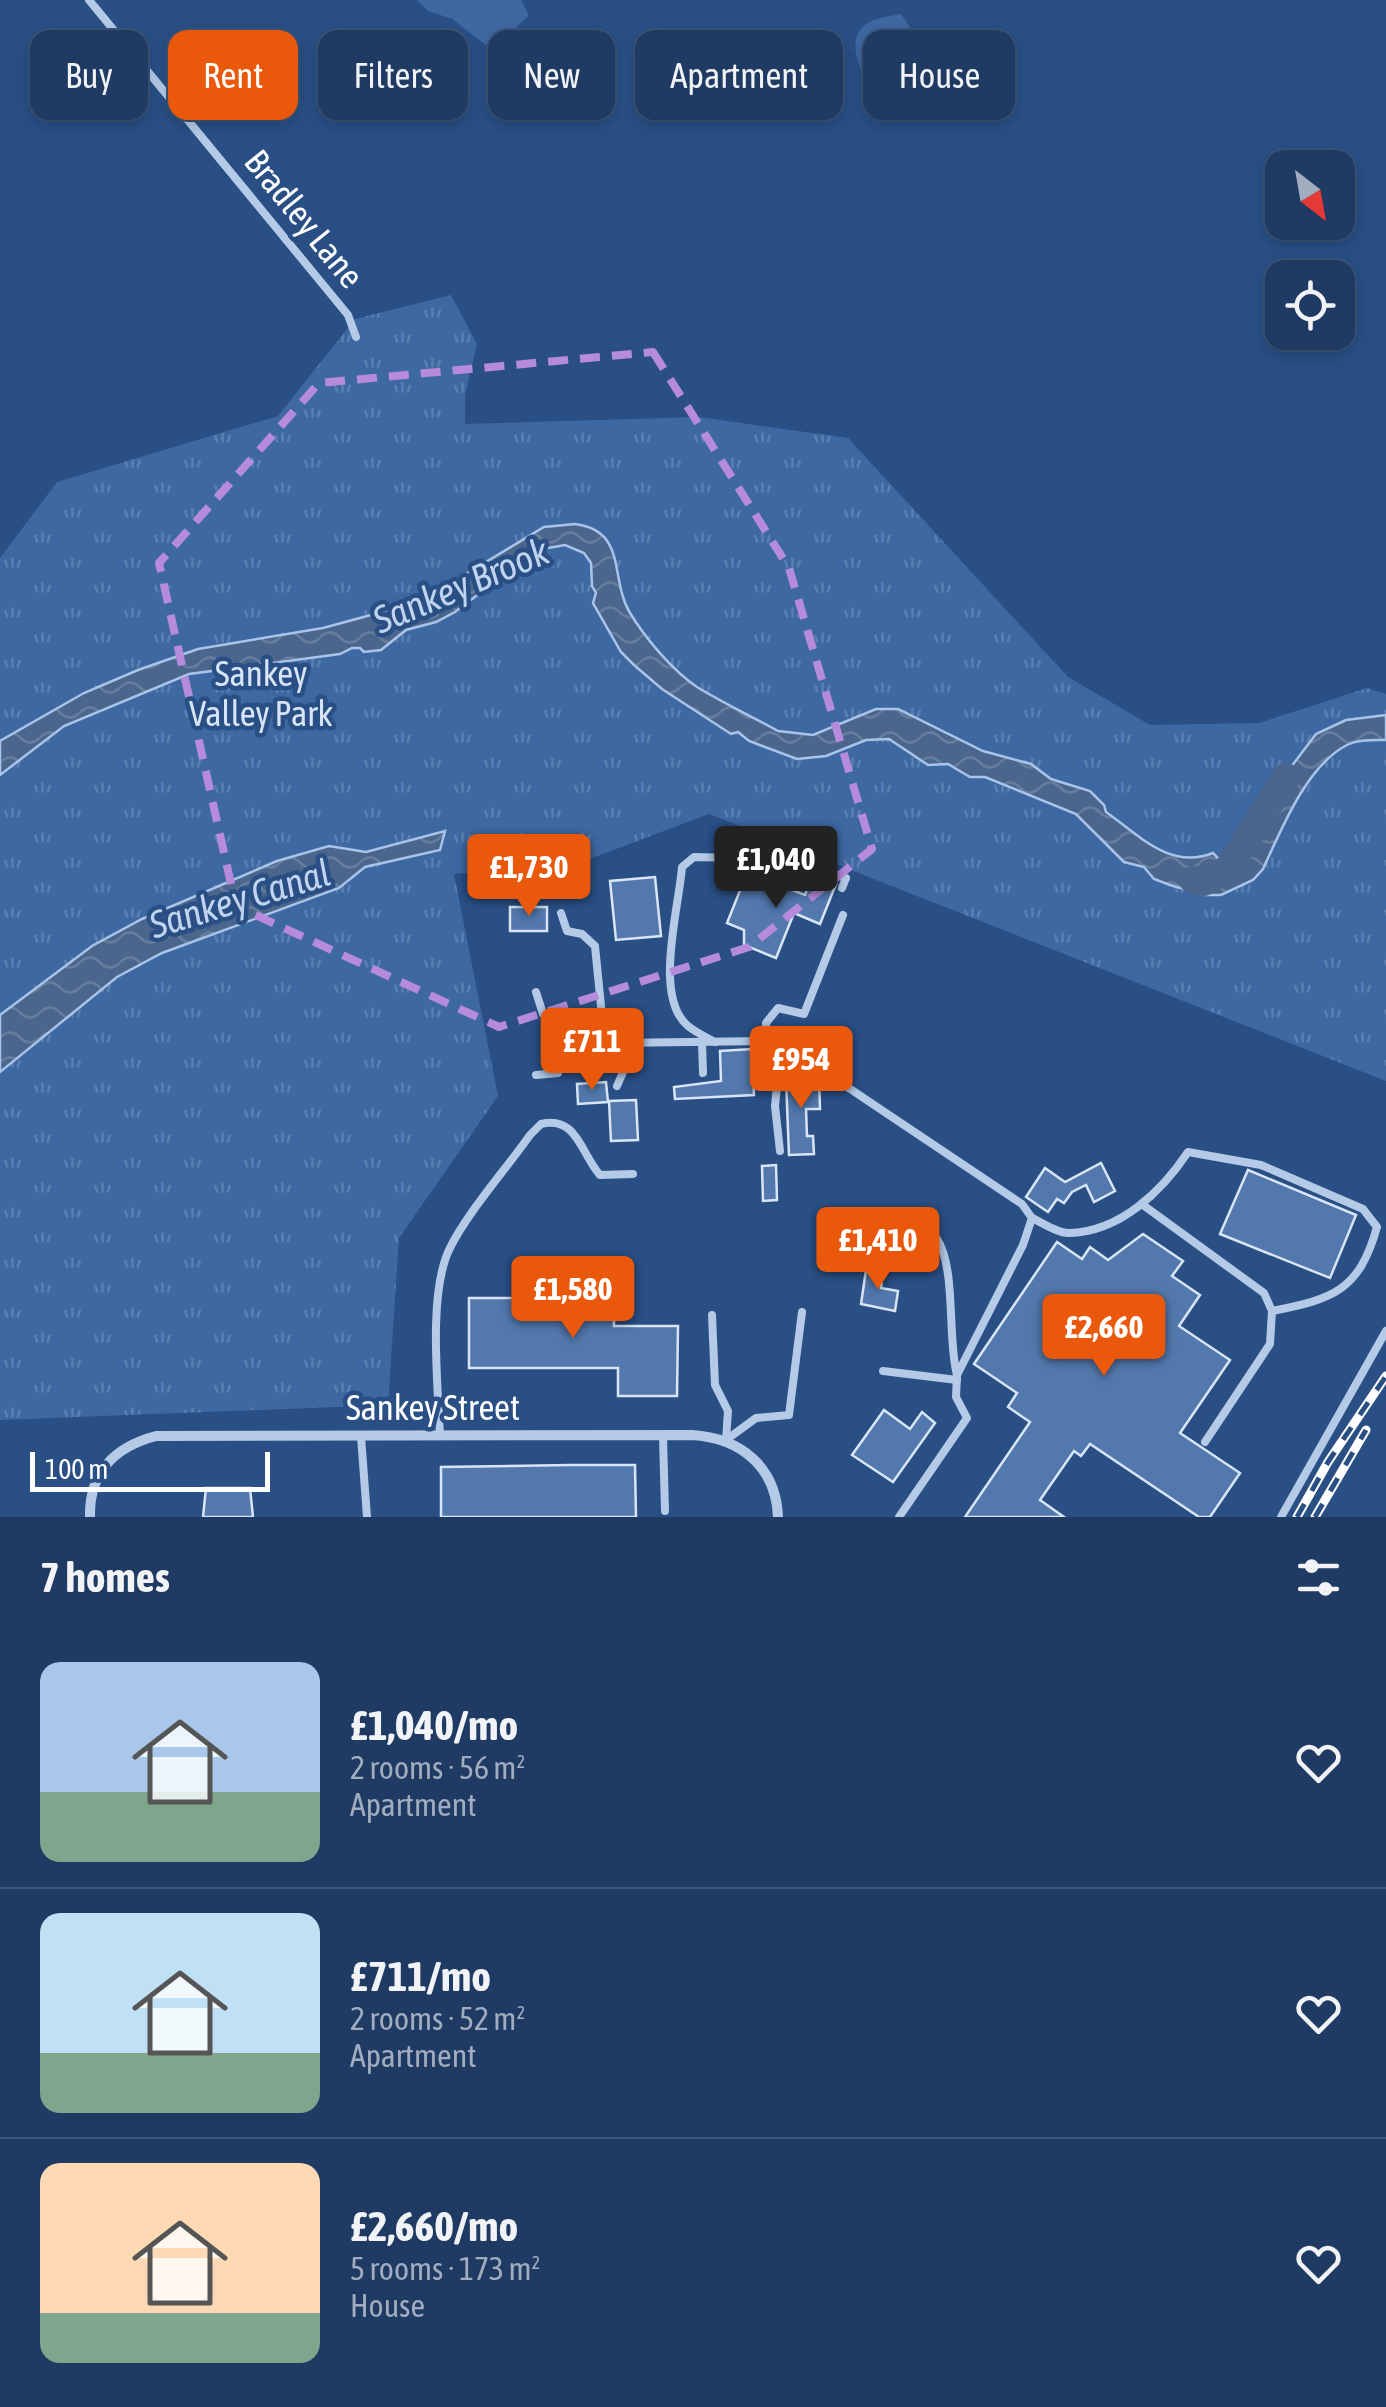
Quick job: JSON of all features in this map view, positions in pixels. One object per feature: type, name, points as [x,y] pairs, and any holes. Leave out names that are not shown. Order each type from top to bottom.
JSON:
[{"type":"street","name":"Sankey Street","points":[[90,1517],[92,1490],[104,1466],[123,1448],[156,1436],[709,1436],[726,1440]]},
{"type":"street","points":[[726,1440],[740,1447],[764,1470],[772,1484],[778,1517]]},
{"type":"lane","name":"Bradley Lane","points":[[89,0],[348,315],[356,337]]},
{"type":"lane","points":[[715,1042],[688,1026],[676,1012],[668,985],[682,867],[694,857],[812,866],[846,878],[842,888]]},
{"type":"lane","points":[[561,913],[567,930],[582,934],[595,946],[605,1031]]},
{"type":"lane","points":[[766,1041],[766,1022],[778,1008],[804,1014],[843,916]]},
{"type":"lane","points":[[536,992],[543,1014],[554,1022],[605,1031],[618,1044],[624,1070],[617,1086]]},
{"type":"lane","points":[[536,1075],[558,1073],[557,1046],[766,1041],[808,1060],[1022,1204],[1032,1218],[1065,1233],[1099,1228],[1142,1204],[1174,1173],[1188,1152],[1261,1166],[1362,1209],[1377,1228],[1369,1257],[1352,1282],[1314,1303],[1272,1311]]},
{"type":"lane","points":[[702,1042],[703,1073]]},
{"type":"lane","points":[[780,1150],[776,1106],[781,1046]]},
{"type":"lane","points":[[440,1436],[440,1275],[459,1234],[530,1135],[541,1124],[561,1124],[572,1130],[588,1162],[600,1175],[633,1174]]},
{"type":"lane","points":[[1142,1204],[1264,1293],[1272,1311],[1270,1344],[1206,1442]]},
{"type":"lane","points":[[957,1377],[1023,1245],[1032,1218]]},
{"type":"lane","points":[[860,1239],[880,1228],[912,1223],[929,1228],[947,1260],[951,1285],[956,1397],[967,1418],[899,1517]]},
{"type":"lane","points":[[726,1440],[756,1418],[790,1415],[802,1312]]},
{"type":"lane","points":[[712,1315],[715,1385],[728,1411],[726,1440]]},
{"type":"lane","points":[[1281,1517],[1386,1332]]},
{"type":"lane","points":[[883,1371],[957,1377]]},
{"type":"lane","points":[[361,1436],[367,1517]]},
{"type":"lane","points":[[663,1436],[665,1511]]},
{"type":"highlighted area","points":[[653,352],[789,568],[872,849],[749,947],[499,1027],[236,906],[159,563],[319,383]]},
{"type":"green space","points":[[417,0],[521,0],[529,15],[513,30],[488,30],[486,45],[452,19],[428,11]]},
{"type":"green space","points":[[901,14],[911,30],[863,30],[863,72],[856,38],[861,29],[881,18]]},
{"type":"green space","name":"Sankey Valley Park","points":[[451,295],[477,344],[465,395],[465,424],[699,417],[848,438],[1068,677],[1150,725],[1259,723],[1367,688],[1386,694],[1386,1081],[709,814],[579,863],[454,874],[498,1096],[399,1238],[388,1405],[0,1420],[0,558],[57,482],[278,416],[355,319]]},
{"type":"water","points":[[575,524],[592,528],[610,546],[630,613],[652,643],[688,680],[727,704],[778,731],[813,735],[876,709],[898,709],[983,751],[1031,764],[1051,779],[1090,791],[1106,812],[1156,848],[1183,857],[1213,853],[1230,871],[1236,871],[1251,856],[1269,796],[1316,734],[1346,720],[1386,715],[1386,740],[1356,742],[1333,754],[1308,783],[1263,869],[1253,880],[1221,895],[1204,895],[1154,879],[1144,867],[1124,862],[1076,814],[985,777],[970,777],[948,764],[928,765],[889,739],[866,740],[826,756],[797,759],[749,741],[738,732],[731,734],[662,689],[621,652],[593,603],[596,593],[591,563],[584,553],[565,545],[537,554],[528,569],[436,622],[406,630],[381,650],[364,652],[352,648],[340,654],[189,674],[64,726],[0,775],[0,741],[84,693],[198,649],[323,628],[382,612],[451,583],[544,527]]},
{"type":"water","name":"Sankey Canal","points":[[445,831],[440,850],[365,867],[339,888],[162,953],[117,977],[0,1072],[0,1015],[92,946],[142,919],[277,861],[329,846],[366,852]]},
{"type":"building","points":[[747,873],[805,895],[812,876],[836,884],[820,924],[794,913],[776,958],[744,945],[744,930],[727,923]]},
{"type":"building","points":[[655,877],[661,936],[616,940],[610,881]]},
{"type":"building","points":[[510,907],[547,907],[547,931],[510,931]]},
{"type":"building","points":[[752,1049],[754,1095],[675,1099],[674,1087],[721,1081],[720,1051]]},
{"type":"building","points":[[812,1072],[819,1077],[820,1109],[806,1109],[807,1136],[813,1136],[814,1154],[789,1155],[786,1080],[796,1080],[795,1073]]},
{"type":"building","points":[[606,1082],[608,1102],[578,1104],[577,1084]]},
{"type":"building","points":[[636,1100],[638,1140],[611,1141],[609,1101]]},
{"type":"building","points":[[1101,1163],[1115,1191],[1094,1202],[1086,1185],[1072,1192],[1064,1203],[1057,1199],[1048,1212],[1026,1197],[1045,1168],[1065,1182]]},
{"type":"building","points":[[776,1165],[777,1200],[763,1201],[762,1166]]},
{"type":"building","points":[[1248,1170],[1356,1215],[1330,1278],[1220,1234]]},
{"type":"building","points":[[1143,1234],[1183,1261],[1172,1276],[1200,1295],[1179,1326],[1230,1360],[1180,1433],[1240,1473],[1210,1517],[1199,1517],[1090,1444],[1081,1456],[1074,1451],[1040,1500],[1064,1517],[965,1517],[1030,1422],[1008,1407],[1017,1393],[974,1364],[1057,1242],[1082,1259],[1090,1247],[1108,1260]]},
{"type":"building","points":[[866,1270],[883,1272],[881,1288],[898,1291],[895,1311],[861,1304]]},
{"type":"building","points":[[469,1298],[614,1298],[614,1326],[678,1326],[677,1396],[618,1396],[618,1368],[469,1368]]},
{"type":"building","points":[[884,1410],[910,1429],[922,1412],[935,1423],[893,1482],[852,1455]]},
{"type":"building","points":[[635,1465],[636,1517],[441,1517],[441,1467]]},
{"type":"building","points":[[206,1488],[250,1488],[253,1517],[203,1517]]},
{"type":"waterway","name":"Sankey Brook","points":[[1193,880],[1204,882],[1228,869],[1286,777]]},
{"type":"railway","points":[[1297,1517],[1328,1462],[1386,1376]]},
{"type":"railway","points":[[1315,1517],[1366,1430]]}]
